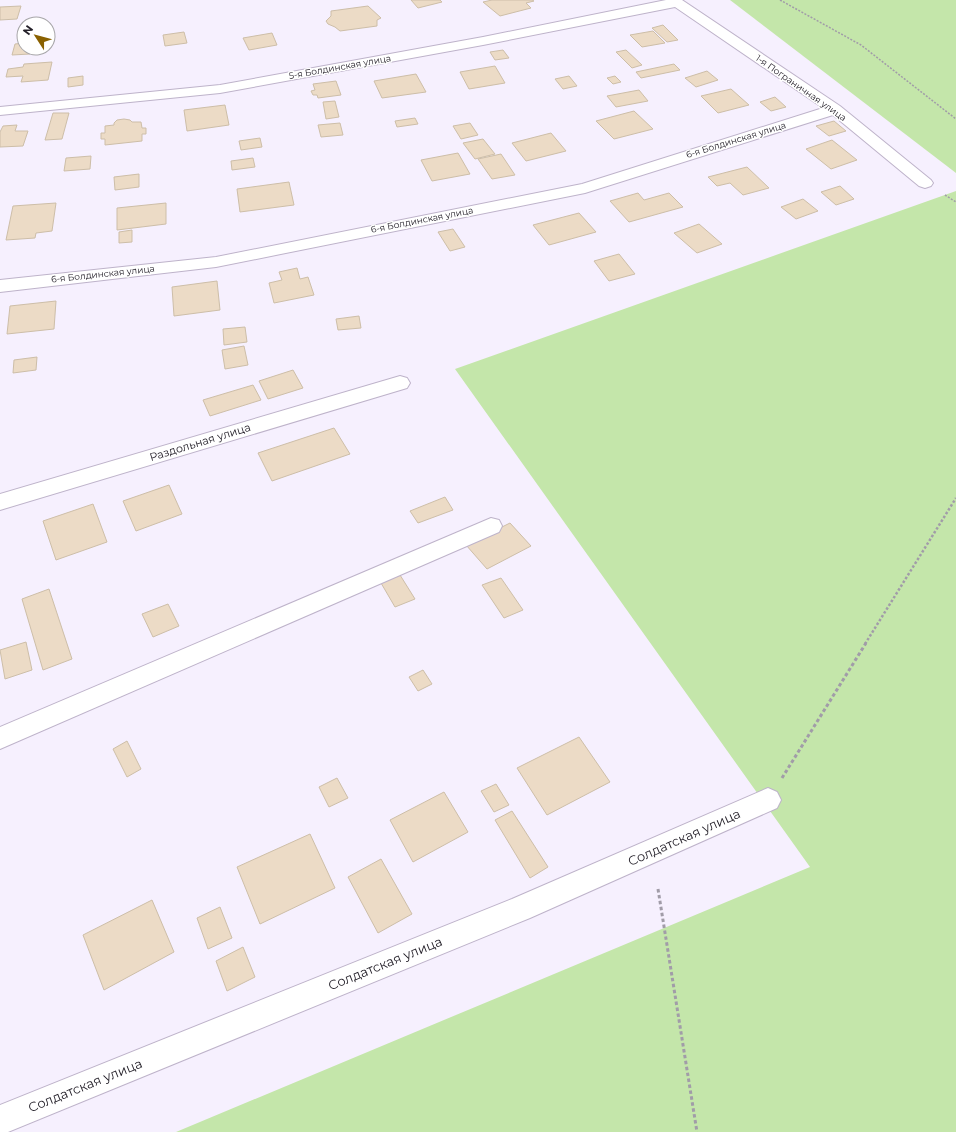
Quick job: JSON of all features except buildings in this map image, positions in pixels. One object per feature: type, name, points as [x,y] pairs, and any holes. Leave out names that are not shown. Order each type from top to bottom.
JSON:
[{"type":"street","name":"1-я Пограничная улица","points":[[675,1],[835,109],[925,183]]},
{"type":"street","name":"5-я Болдинская улица","points":[[0,111],[220,89],[483,41],[675,1]]},
{"type":"street","name":"6-я Болдинская улица","points":[[0,286],[216,262],[585,188],[835,109]]},
{"type":"street","name":"Раздольная улица","points":[[4,500],[400,383]]},
{"type":"street","points":[[0,738],[490,526]]},
{"type":"street","name":"Солдатская улица","points":[[0,1120],[520,909],[768,800]]},
{"type":"path","points":[[780,0],[861,45],[956,119]]},
{"type":"path","points":[[768,800],[956,498]]},
{"type":"path","points":[[658,889],[697,1132]]},
{"type":"green space","points":[[730,0],[956,0],[956,173]]},
{"type":"green space","points":[[956,191],[956,1132],[176,1132],[810,867],[455,369]]}]
